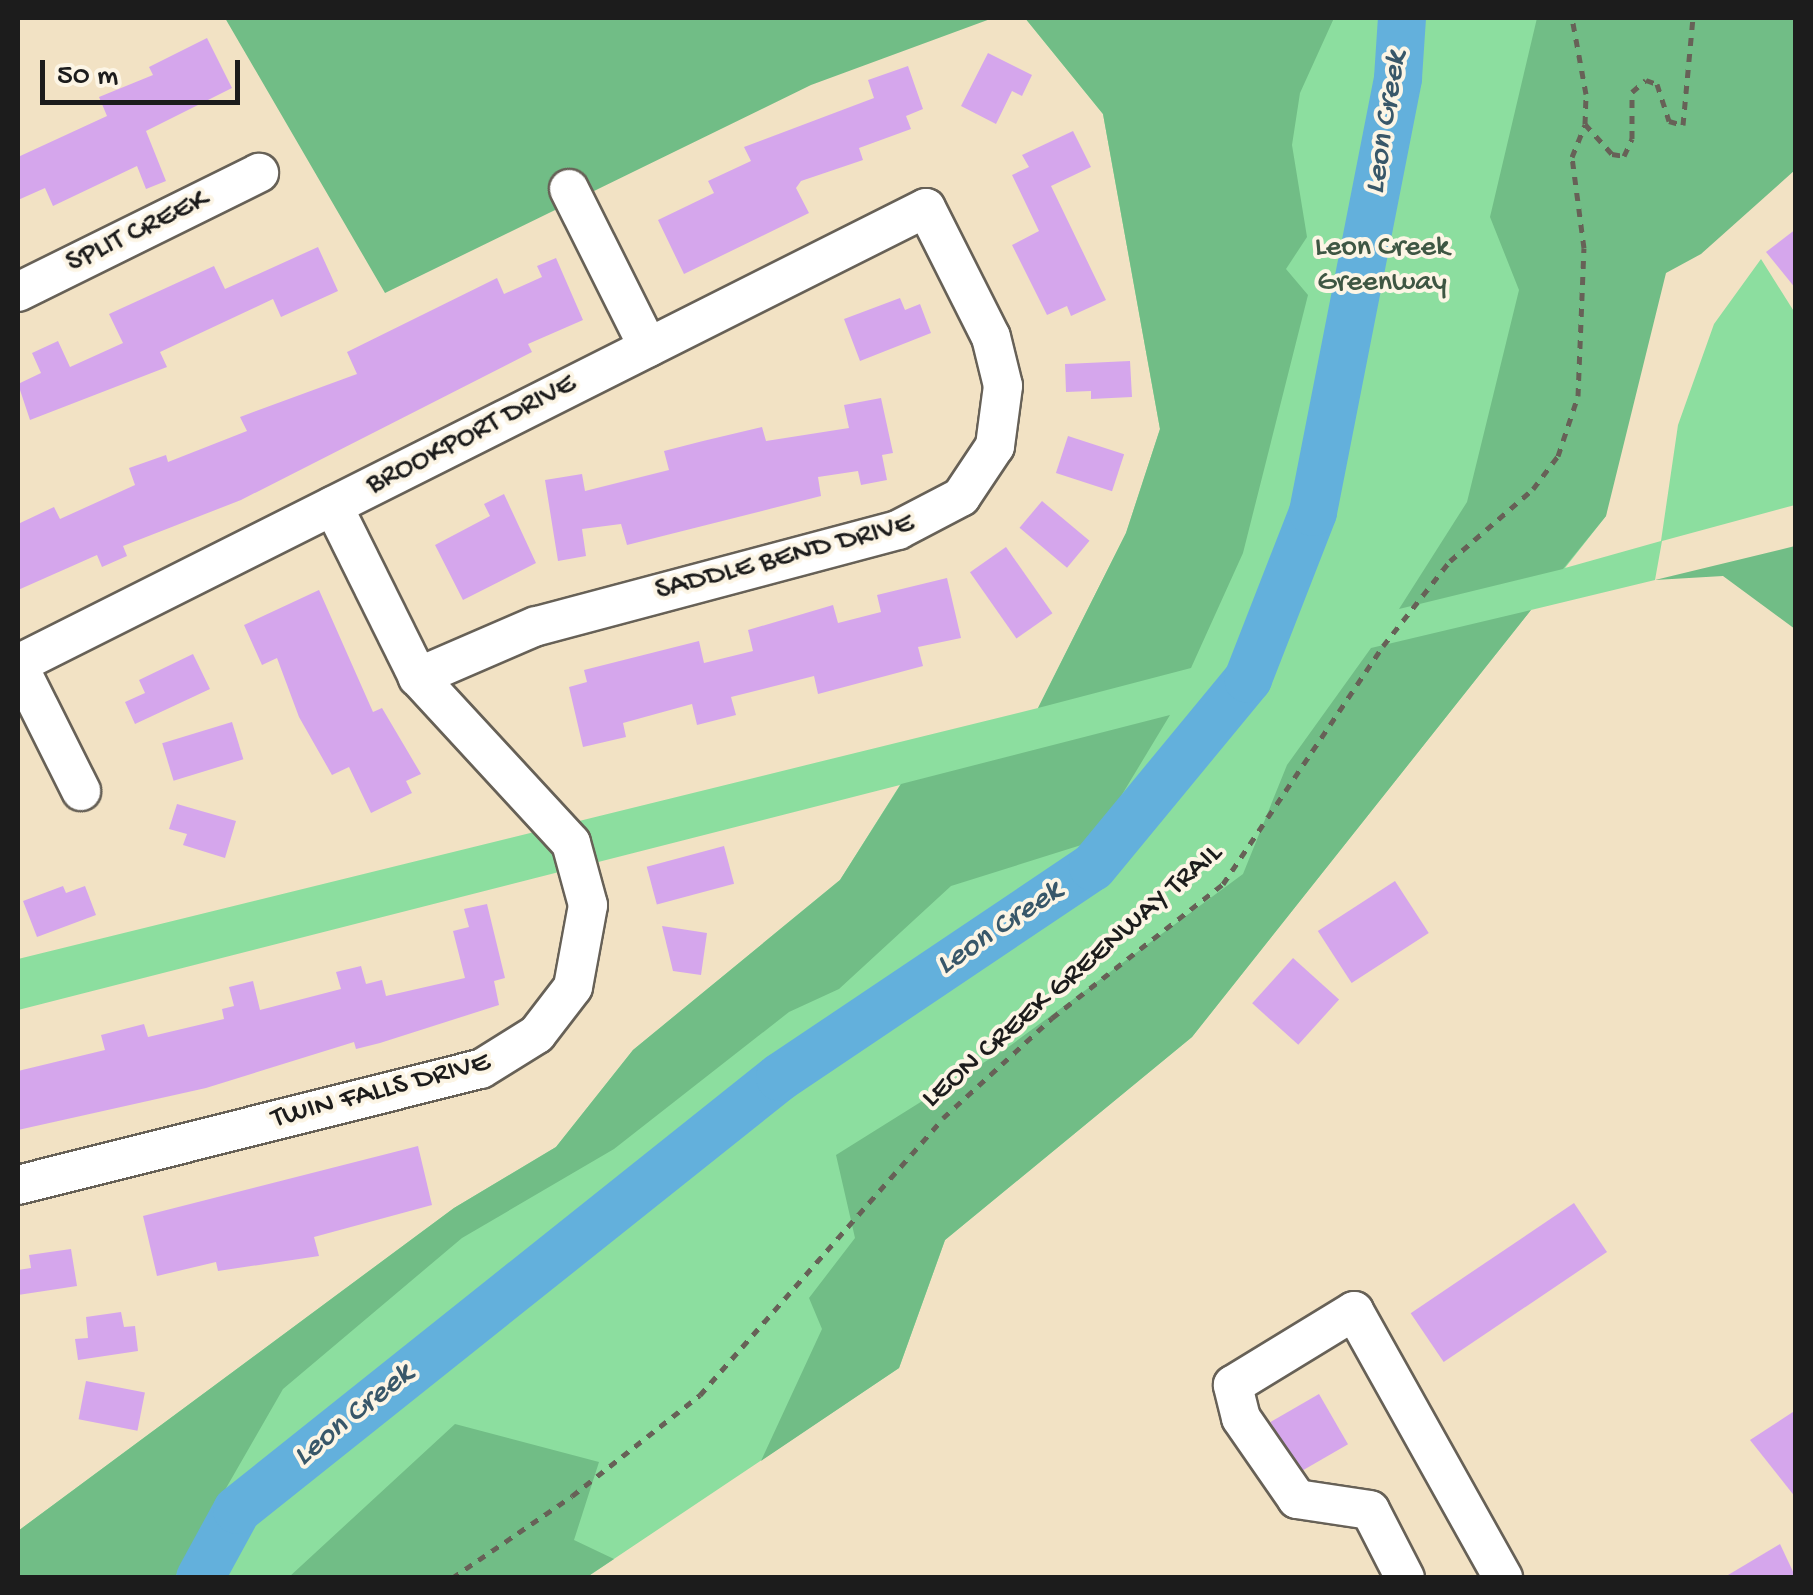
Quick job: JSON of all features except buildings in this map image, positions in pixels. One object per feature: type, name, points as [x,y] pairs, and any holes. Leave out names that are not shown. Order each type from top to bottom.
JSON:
[{"type":"street","name":"SPLIT CREEK","points":[[18,292],[258,173]]},
{"type":"street","points":[[569,190],[648,347]]},
{"type":"street","name":"BROOKPORT DRIVE","points":[[18,665],[926,208]]},
{"type":"street","name":"SADDLE BEND DRIVE","points":[[418,677],[536,626],[898,530],[961,498],[996,446],[1004,386],[991,337],[926,208]]},
{"type":"street","name":"TWIN FALLS DRIVE","points":[[18,1184],[481,1069],[514,1054],[557,1012],[585,947],[588,905],[580,864],[555,821],[450,719],[418,677],[333,506]]},
{"type":"street","points":[[18,665],[81,792]]},
{"type":"street","points":[[1405,1578],[1370,1510],[1296,1499],[1241,1418],[1233,1385],[1354,1311],[1503,1578]]},
{"type":"path","name":"LEON CREEK GREENWAY TRAIL","points":[[452,1578],[572,1496],[700,1396],[943,1118],[1052,1018],[1223,884],[1383,646],[1450,562],[1541,478],[1558,456],[1578,396],[1584,248],[1572,157],[1585,124],[1583,52],[1572,18]]},
{"type":"path","points":[[1585,124],[1612,154],[1624,156],[1632,138],[1632,92],[1646,80],[1657,84],[1669,121],[1683,125],[1693,18]]},
{"type":"green space","points":[[225,18],[993,18],[811,85],[385,293]]},
{"type":"green space","name":"Leon Creek Greenway","points":[[1025,18],[1795,18],[1641,181],[1606,516],[1565,568],[1661,541],[1678,425],[1714,324],[1761,259],[1795,313],[1795,505],[1662,541],[1655,580],[1531,610],[1192,1037],[945,1240],[899,1368],[587,1577],[18,1577],[18,1531],[454,1208],[556,1147],[633,1050],[840,880],[900,785],[18,1010],[18,959],[1038,708],[1126,533],[1160,429],[1103,114]]},
{"type":"green space","points":[[1025,18],[1334,18],[1300,93],[1292,145],[1307,237],[1286,269],[1308,295],[1243,553],[1191,668],[1038,708],[1126,533],[1160,429],[1103,114]]},
{"type":"green space","points":[[1537,18],[1795,18],[1795,170],[1701,254],[1666,273],[1606,516],[1563,569],[1399,609],[1467,502],[1519,290],[1490,217]]},
{"type":"green space","points":[[1795,546],[1795,629],[1723,576],[1655,580]]},
{"type":"green space","points":[[1531,610],[1192,1037],[945,1240],[899,1368],[761,1461],[822,1329],[809,1298],[855,1238],[836,1155],[1007,1048],[1243,874],[1287,765],[1371,648]]},
{"type":"green space","points":[[1170,715],[1094,841],[951,886],[839,989],[789,1012],[614,1149],[462,1238],[283,1389],[175,1577],[18,1577],[18,1531],[454,1208],[556,1147],[633,1050],[840,880],[901,784]]},
{"type":"green space","points":[[455,1424],[599,1462],[574,1540],[614,1559],[587,1577],[289,1577]]},
{"type":"waterway","name":"Leon Creek","points":[[200,1578],[237,1510],[780,1077],[1093,867],[1248,679],[1313,512],[1398,78],[1402,18]]}]
